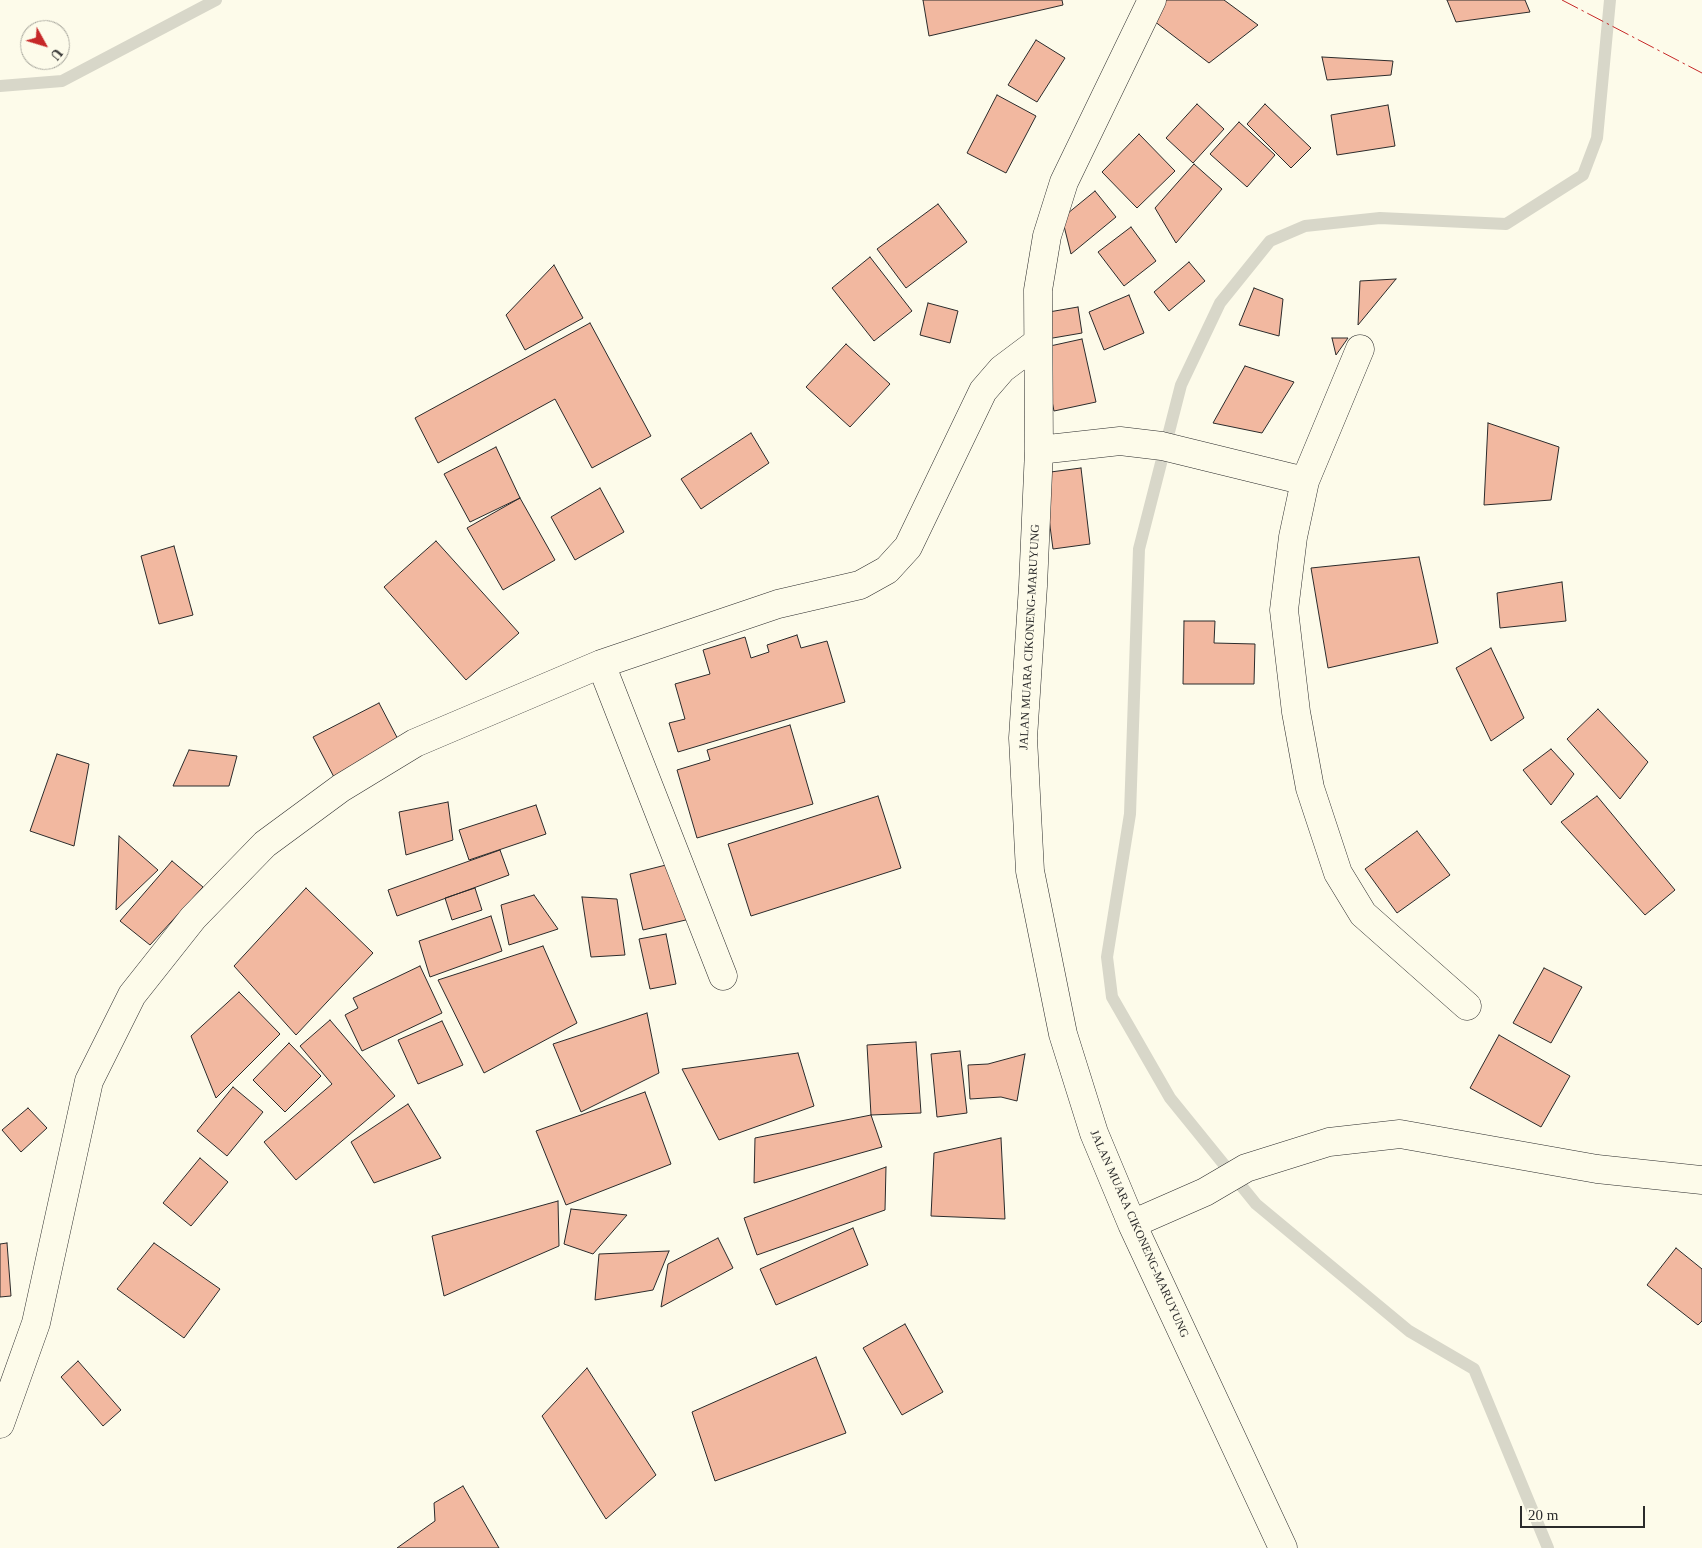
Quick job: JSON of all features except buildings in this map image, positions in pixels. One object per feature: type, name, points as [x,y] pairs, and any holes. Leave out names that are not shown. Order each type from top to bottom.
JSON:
[{"type":"street","name":"JALAN MUARA CIKONENG-MARUYUNG","points":[[1152,0],[1064,182],[1045,245],[1038,290],[1039,450],[1033,586],[1022,738],[1030,871],[1063,1034],[1094,1133],[1132,1224],[1283,1548]]},
{"type":"street","points":[[0,1424],[36,1323],[89,1081],[132,995],[193,918],[265,844],[340,788],[416,744],[601,664],[778,604],[860,584],[887,570],[908,546],[983,391],[1002,369],[1038,342]]},
{"type":"street","points":[[1360,349],[1305,481],[1294,537],[1284,610],[1296,712],[1310,788],[1338,873],[1363,914],[1467,1006]]},
{"type":"street","points":[[1039,450],[1120,441],[1162,446],[1305,481]]},
{"type":"street","points":[[601,664],[724,976]]},
{"type":"street","points":[[1132,1224],[1205,1192],[1246,1168],[1329,1142],[1400,1134],[1596,1169],[1702,1180]]},
{"type":"waterway","points":[[0,86],[62,81],[216,0]]},
{"type":"waterway","points":[[1548,1548],[1474,1369],[1409,1331],[1256,1204],[1170,1098],[1112,997],[1107,957],[1130,814],[1139,549],[1181,385],[1220,303],[1270,241],[1305,226],[1380,218],[1506,224],[1583,175],[1597,138],[1610,0]]},
{"type":"power","points":[[1562,0],[1702,73]]}]
